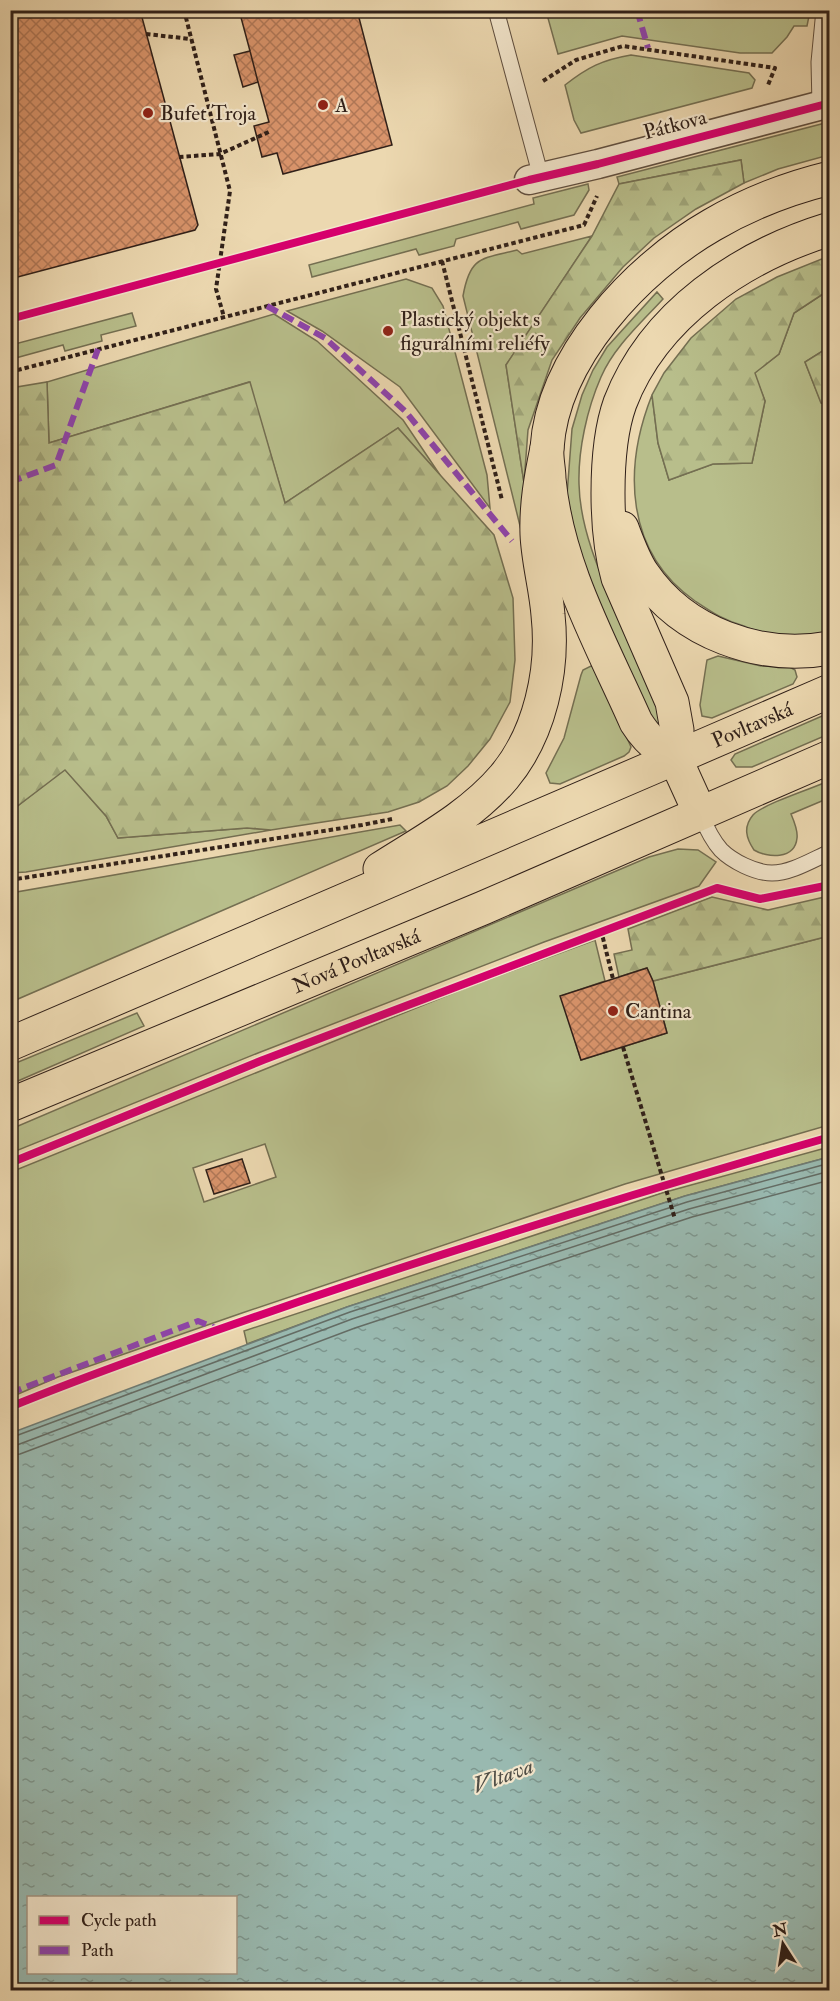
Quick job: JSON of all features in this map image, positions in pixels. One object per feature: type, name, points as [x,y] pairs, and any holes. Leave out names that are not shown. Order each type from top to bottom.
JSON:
[{"type":"main road","points":[[308,916],[471,808],[504,777],[525,743],[543,698],[549,652],[549,617],[537,534],[538,495],[558,396],[582,348],[648,271],[694,236],[730,215],[775,195],[830,178]]},
{"type":"main road","points":[[830,229],[789,243],[738,269],[690,304],[668,326],[650,348],[633,375],[620,405],[608,468],[613,561],[618,578],[672,702],[677,730],[675,758],[700,813],[830,757]]},
{"type":"main road","points":[[547,448],[554,517],[564,556],[578,592],[636,722],[655,746],[675,758]]},
{"type":"main road","points":[[608,468],[620,521],[632,553],[642,573],[673,607],[711,633],[735,642],[792,652],[830,648]]},
{"type":"main road","name":"Povltavská","points":[[675,758],[830,691]]},
{"type":"main road","points":[[10,1044],[675,758]]},
{"type":"main road","name":"Nová Povltavská","points":[[10,1105],[376,953],[700,813]]},
{"type":"street","name":"Pátkova","points":[[535,178],[598,164],[825,104]]},
{"type":"lane","points":[[496,10],[535,178]]},
{"type":"lane","points":[[824,10],[819,63],[825,104]]},
{"type":"lane","points":[[700,813],[708,831],[722,850],[756,870],[771,873],[788,870],[830,852]]},
{"type":"path","points":[[184,10],[230,191],[216,290],[224,317]]},
{"type":"path","points":[[147,34],[191,39]]},
{"type":"path","points":[[543,81],[576,60],[623,46],[775,68]]},
{"type":"path","points":[[179,157],[220,154],[271,131]]},
{"type":"path","points":[[10,372],[584,225],[600,188]]},
{"type":"path","points":[[442,261],[505,511]]},
{"type":"path","points":[[10,880],[397,818]]},
{"type":"path","points":[[591,934],[612,926]]},
{"type":"path","points":[[601,930],[613,979]]},
{"type":"path","points":[[623,1047],[675,1219]]},
{"type":"path","points":[[654,1187],[676,1181]]},
{"type":"green space","points":[[546,10],[810,11],[807,26],[794,26],[772,53],[740,53],[622,36],[558,54]]},
{"type":"green space","points":[[631,55],[749,73],[755,80],[752,88],[581,133],[574,120],[565,85],[596,65]]},
{"type":"green space","points":[[829,122],[829,155],[778,169],[744,183],[741,160],[619,184],[617,177]]},
{"type":"green space","points":[[741,160],[744,183],[696,209],[654,238],[623,267],[580,318],[552,360],[528,430],[524,483],[506,365],[592,236],[619,184]]},
{"type":"green space","points":[[588,184],[589,190],[574,215],[521,229],[518,222],[456,239],[454,246],[419,255],[416,249],[312,277],[309,265],[534,204],[533,198]]},
{"type":"green space","points":[[592,236],[506,365],[524,483],[525,546],[463,296],[469,273],[479,261],[517,250],[522,254]]},
{"type":"green space","points":[[829,256],[829,290],[794,313],[779,354],[755,373],[765,401],[752,463],[713,464],[669,480],[658,443],[652,395],[664,373],[691,338],[736,299],[777,277]]},
{"type":"green space","points":[[406,279],[432,288],[443,306],[487,475],[490,508],[400,387],[322,331],[287,311]]},
{"type":"green space","points":[[829,290],[829,347],[805,362],[821,402],[829,405],[829,632],[784,636],[757,631],[724,619],[695,601],[672,581],[655,558],[643,534],[636,507],[634,479],[637,451],[652,395],[658,443],[669,480],[713,464],[752,463],[765,401],[754,373],[779,354],[794,313]]},
{"type":"green space","points":[[657,292],[663,299],[621,345],[601,377],[584,430],[579,484],[583,520],[594,556],[664,720],[662,725],[655,726],[581,563],[567,495],[572,429],[582,395],[593,370],[607,347]]},
{"type":"green space","points":[[132,313],[136,326],[101,335],[102,341],[65,351],[63,345],[12,359],[11,345]]},
{"type":"green space","points":[[274,314],[317,341],[403,420],[440,475],[398,428],[285,503],[249,382],[49,443],[47,382]]},
{"type":"green space","points":[[829,347],[829,405],[821,403],[805,362]]},
{"type":"green space","points":[[47,382],[49,443],[250,382],[285,503],[398,428],[494,535],[513,598],[515,660],[510,702],[490,739],[468,766],[447,786],[419,802],[388,812],[271,830],[247,828],[118,838],[106,816],[65,770],[11,811],[11,388]]},
{"type":"green space","points":[[718,656],[761,666],[788,666],[795,670],[797,677],[793,684],[712,718],[702,716],[700,705],[707,660]]},
{"type":"green space","points":[[591,666],[596,668],[631,747],[624,756],[560,784],[550,783],[546,773],[564,738],[583,670]]},
{"type":"green space","points":[[829,713],[829,734],[752,767],[736,767],[731,760],[735,754]]},
{"type":"green space","points":[[65,769],[106,816],[118,838],[247,828],[271,830],[11,873],[11,811]]},
{"type":"green space","points":[[829,781],[829,798],[791,814],[797,835],[795,845],[791,850],[786,854],[773,856],[754,850],[747,832],[753,815],[777,801]]},
{"type":"green space","points":[[400,825],[406,831],[11,1002],[11,893]]},
{"type":"green space","points":[[678,849],[698,850],[716,862],[699,886],[544,942],[258,1053],[11,1153],[11,1129],[649,857]]},
{"type":"green space","points":[[829,896],[829,936],[653,981],[647,968],[619,977],[614,954],[632,950],[628,929],[712,897],[768,910]]},
{"type":"green space","points":[[829,936],[829,1125],[625,1184],[242,1313],[58,1377],[11,1397],[11,1172],[463,989],[595,940],[605,981],[561,996],[581,1060],[667,1033],[653,981]],"holes":[[[265,1144],[276,1177],[204,1202],[193,1168]]]},
{"type":"green space","points":[[137,1013],[144,1026],[11,1084],[11,1065]]},
{"type":"green space","points":[[829,1147],[829,1157],[685,1196],[347,1307],[247,1344],[244,1331],[662,1193]]},
{"type":"water","name":"Vltava","points":[[829,1157],[829,1990],[11,1990],[11,1433],[347,1307],[685,1196]]},
{"type":"building","points":[[10,10],[140,10],[198,225],[195,230],[10,279]]},
{"type":"building","name":"A","points":[[239,10],[357,10],[392,145],[283,174],[277,153],[262,157],[254,126],[269,122],[258,82],[243,87],[234,55],[250,51]]},
{"type":"building","points":[[250,51],[258,82],[243,87],[234,55]]},
{"type":"building","name":"Cantina","points":[[647,968],[653,981],[667,1033],[581,1060],[560,996]]},
{"type":"building","points":[[242,1159],[250,1183],[214,1194],[206,1170]]},
{"type":"marked path","points":[[637,10],[648,48]]},
{"type":"marked path","points":[[267,306],[325,338],[405,411],[512,541]]},
{"type":"marked path","points":[[10,482],[56,465],[98,349]]},
{"type":"marked path","points":[[10,1393],[198,1321],[218,1329]]},
{"type":"cycle path","points":[[10,319],[529,180],[830,103]]},
{"type":"cycle path","points":[[10,1163],[263,1060],[717,888],[760,899],[830,885]]},
{"type":"cycle path","points":[[10,1407],[155,1352],[367,1279],[564,1216],[830,1137]]},
{"type":"place","name":"A","points":[[323,105]]},
{"type":"place","name":"Bufet Troja","points":[[148,113]]},
{"type":"place","name":"Plastický objekt s figurálními reliéfy","points":[[388,331]]},
{"type":"place","name":"Cantina","points":[[613,1011]]}]
